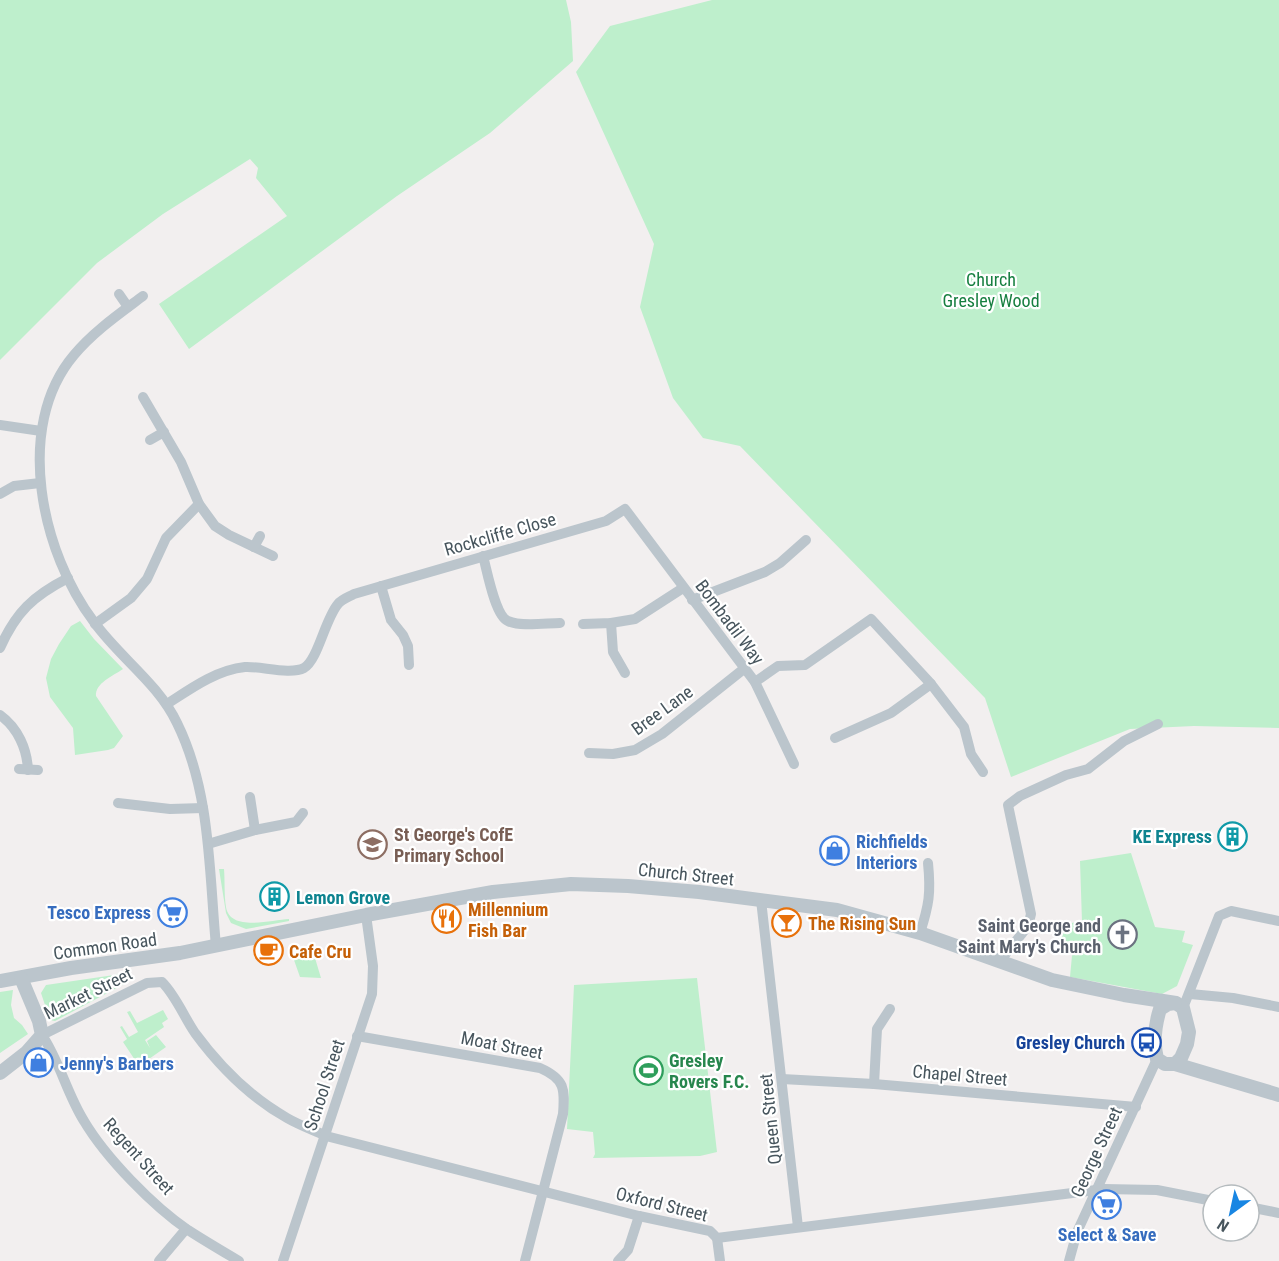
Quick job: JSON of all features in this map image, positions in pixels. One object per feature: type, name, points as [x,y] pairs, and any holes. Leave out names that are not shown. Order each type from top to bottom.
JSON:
[{"type":"street","points":[[119,294],[128,307]]},
{"type":"street","points":[[143,296],[73,356],[49,400],[40,431],[40,483],[53,537],[68,578],[81,603],[95,624],[150,682],[167,704],[184,739],[198,782],[203,808],[216,946]]},
{"type":"street","points":[[143,397],[181,462],[199,504],[215,526],[273,556]]},
{"type":"street","points":[[0,425],[40,431]]},
{"type":"street","points":[[150,440],[164,432]]},
{"type":"street","points":[[0,494],[14,486],[40,483]]},
{"type":"street","points":[[95,624],[131,598],[147,579],[166,538],[199,504]]},
{"type":"street","name":"Rockcliffe Close","points":[[167,704],[192,688],[230,670],[246,667],[276,670],[303,669],[312,662],[328,620],[339,602],[354,594],[606,521],[625,509]]},
{"type":"street","name":"Bombadil Way","points":[[625,509],[755,682],[794,764]]},
{"type":"street","points":[[254,547],[260,536]]},
{"type":"street","points":[[692,600],[765,572],[780,563],[806,540]]},
{"type":"street","points":[[483,556],[502,617],[508,622],[517,623],[560,623]]},
{"type":"street","points":[[0,648],[8,629],[31,600],[68,578]]},
{"type":"street","points":[[381,586],[391,620],[403,635],[408,646],[409,665]]},
{"type":"street","points":[[583,624],[635,619],[683,588]]},
{"type":"street","points":[[755,682],[778,666],[806,665],[871,619],[931,684],[964,727],[971,754],[983,772]]},
{"type":"street","points":[[610,623],[613,652],[625,673]]},
{"type":"street","name":"Bree Lane","points":[[590,753],[613,754],[635,750],[662,734],[745,668]]},
{"type":"street","points":[[835,738],[891,713],[931,684]]},
{"type":"street","points":[[0,715],[17,734],[23,745],[28,770]]},
{"type":"street","points":[[1000,961],[1028,926],[1031,914],[1008,805],[1020,796],[1066,775],[1088,769],[1124,741],[1158,724]]},
{"type":"street","points":[[250,797],[255,830]]},
{"type":"street","points":[[118,803],[170,809],[203,808]]},
{"type":"street","points":[[208,844],[255,830],[296,822],[303,813]]},
{"type":"street","points":[[920,933],[931,890],[928,863]]},
{"type":"street","name":"Church Street","points":[[216,946],[493,892],[571,884],[665,889],[837,910],[920,933],[1052,980],[1180,1006]]},
{"type":"street","name":"Queen Street","points":[[761,900],[798,1227]]},
{"type":"street","points":[[1180,1006],[1190,994],[1219,916],[1231,911],[1279,921]]},
{"type":"street","name":"School Street","points":[[283,1261],[372,994],[374,981],[366,915]]},
{"type":"street","name":"Common Road","points":[[0,981],[216,946]]},
{"type":"street","name":"Regent Street","points":[[21,978],[42,1035],[50,1047],[84,1121],[102,1147],[151,1199],[186,1229],[232,1259]]},
{"type":"street","name":"Market Street","points":[[0,1073],[27,1052],[42,1035],[147,983],[162,982],[168,988]]},
{"type":"street","name":"Oxford Street","points":[[168,988],[210,1053],[234,1079],[288,1119],[326,1136],[639,1216],[710,1231],[717,1238],[1096,1190],[1157,1190],[1201,1199]]},
{"type":"street","points":[[1190,994],[1233,998],[1279,1007]]},
{"type":"street","points":[[1145,998],[1155,1010],[1157,1019]]},
{"type":"street","points":[[1180,1006],[1168,1004],[1160,1009],[1155,1050],[1157,1059],[1165,1064],[1175,1064],[1279,1095]]},
{"type":"street","points":[[1175,1064],[1181,1058],[1189,1032],[1180,1006]]},
{"type":"street","points":[[874,1084],[877,1029],[890,1009]]},
{"type":"street","name":"Moat Street","points":[[357,1036],[540,1068],[557,1078],[564,1096],[563,1114],[543,1191]]},
{"type":"street","name":"George Street","points":[[1069,1261],[1077,1232],[1157,1059]]},
{"type":"street","name":"Chapel Street","points":[[782,1079],[874,1084],[1136,1107]]},
{"type":"street","points":[[525,1261],[543,1191]]},
{"type":"street","points":[[1261,1209],[1279,1213]]},
{"type":"street","points":[[618,1261],[628,1250],[639,1216]]},
{"type":"street","points":[[159,1261],[186,1229]]},
{"type":"street","points":[[717,1238],[720,1261]]},
{"type":"green space","points":[[0,0],[566,0],[571,22],[573,61],[490,133],[397,196],[189,349],[159,304],[287,216],[256,178],[258,168],[250,159],[163,214],[97,263],[0,360]]},
{"type":"green space","name":"Church Gresley Wood","points":[[712,0],[1279,0],[1279,728],[1194,726],[1130,729],[1011,777],[985,698],[740,446],[703,438],[673,398],[640,307],[654,244],[576,72],[610,26]]},
{"type":"green space","points":[[80,621],[123,669],[98,687],[96,696],[123,736],[114,748],[75,755],[73,728],[50,697],[46,678],[51,659],[59,644],[71,626]]},
{"type":"green space","points":[[1131,853],[1155,927],[1185,931],[1182,942],[1193,945],[1177,986],[1162,994],[1070,977],[1073,945],[1059,945],[1058,924],[1082,922],[1080,861]]},
{"type":"green space","points":[[219,869],[224,869],[226,907],[229,915],[235,920],[252,923],[289,919],[289,921],[246,929],[231,923],[226,913]]},
{"type":"green space","points":[[306,948],[310,960],[315,958],[321,978],[300,977],[294,960],[300,958],[297,951]]},
{"type":"green space","points":[[121,974],[127,978],[126,983],[55,1021],[50,1020],[41,993],[46,985]]},
{"type":"green space","name":"Gresley Rovers F.C.","points":[[697,978],[717,1152],[700,1156],[593,1158],[595,1154],[593,1132],[567,1129],[574,985]]},
{"type":"green space","points":[[13,990],[11,1005],[14,1018],[28,1034],[0,1053],[0,992]]},
{"type":"green space","points":[[163,1010],[168,1019],[162,1023],[164,1027],[145,1040],[150,1048],[147,1041],[156,1035],[166,1047],[139,1066],[123,1042],[127,1039],[120,1027],[122,1026],[129,1037],[138,1032],[127,1012],[130,1011],[137,1023]]},
{"type":"place","name":"KE Express","points":[[1233,836]]},
{"type":"place","name":"St George's CofE Primary School","points":[[373,844]]},
{"type":"place","name":"Richfields Interiors","points":[[835,851]]},
{"type":"place","name":"Lemon Grove","points":[[275,897]]},
{"type":"place","name":"Tesco Express","points":[[172,912]]},
{"type":"place","name":"Millennium Fish Bar","points":[[447,919]]},
{"type":"place","name":"The Rising Sun","points":[[787,923]]},
{"type":"place","name":"Saint George and Saint Mary's Church","points":[[1122,935]]},
{"type":"place","name":"Cafe Cru","points":[[268,951]]},
{"type":"place","name":"Gresley Church","points":[[1146,1042]]},
{"type":"place","name":"Jenny's Barbers","points":[[39,1063]]},
{"type":"place","name":"Gresley Rovers F.C.","points":[[648,1070]]},
{"type":"place","name":"Select & Save","points":[[1107,1205]]}]
